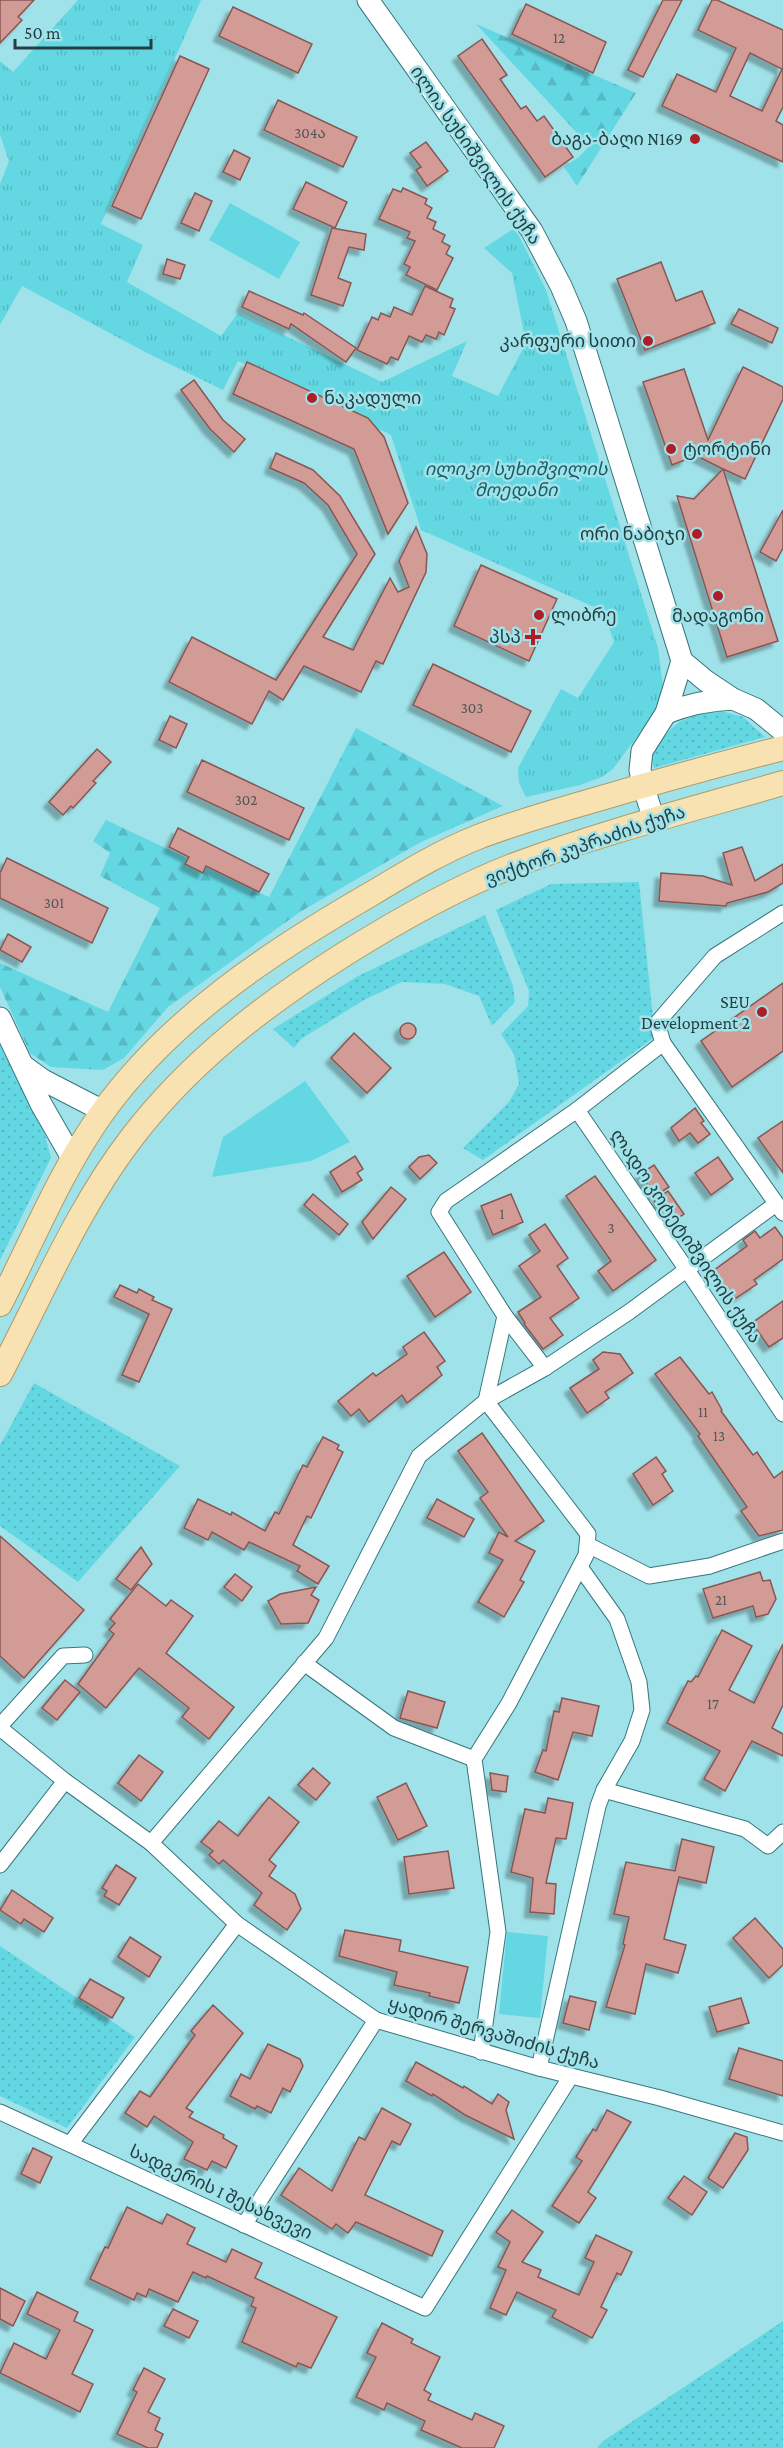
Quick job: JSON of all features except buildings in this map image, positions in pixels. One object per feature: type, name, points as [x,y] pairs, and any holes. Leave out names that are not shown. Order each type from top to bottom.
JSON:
[{"type":"main road","name":"ვიქტორ კუპრაძის ქუჩა","points":[[0,1304],[72,1158],[103,1111],[140,1068],[189,1020],[247,973],[345,909],[432,858],[476,838],[526,819],[783,748]]},
{"type":"main road","name":"ვიქტორ კუპრაძის ქუჩა","points":[[0,1372],[67,1242],[107,1174],[133,1136],[204,1057],[276,1000],[362,943],[414,912],[513,866],[654,820],[783,783]]},
{"type":"main road","points":[[103,1111],[133,1136]]},
{"type":"street","name":"ილია სუხიშვილის ქუჩა","points":[[368,0],[532,231],[561,286],[576,321],[682,660]]},
{"type":"street","points":[[654,820],[640,770],[642,751],[666,712],[682,660],[706,681],[734,699],[756,709],[783,731]]},
{"type":"street","points":[[666,712],[713,700],[734,699]]},
{"type":"street","points":[[151,1843],[326,1638],[419,1456],[486,1401],[545,1368],[780,1209],[663,1043],[657,1023],[715,956],[783,913]]},
{"type":"street","points":[[0,1018],[40,1104],[72,1158]]},
{"type":"street","points":[[545,1368],[505,1316],[439,1212],[446,1201],[577,1110],[663,1043]]},
{"type":"street","points":[[22,1065],[43,1080],[103,1111]]},
{"type":"street","name":"ლადო კოტეტიშვილის ქუჩა","points":[[577,1110],[783,1413]]},
{"type":"street","points":[[486,1401],[505,1316]]},
{"type":"street","points":[[481,2052],[498,1932],[474,1759],[509,1703],[586,1555],[588,1545],[588,1534],[486,1401]]},
{"type":"street","points":[[588,1545],[649,1576],[710,1566],[783,1541]]},
{"type":"street","points":[[539,2068],[604,1790],[632,1741],[642,1710],[639,1683],[617,1619],[580,1567]]},
{"type":"street","points":[[0,1727],[63,1656],[85,1655]]},
{"type":"street","points":[[304,1663],[394,1728],[474,1759]]},
{"type":"street","name":"ყადირ შერვაშიძის ქუჩა","points":[[0,1727],[65,1781],[151,1843],[237,1924],[376,2020],[481,2052],[660,2098],[783,2133]]},
{"type":"street","points":[[0,1865],[65,1781]]},
{"type":"street","points":[[604,1790],[745,1829],[768,1846],[783,1832]]},
{"type":"street","points":[[70,2145],[237,1924]]},
{"type":"street","points":[[244,2225],[376,2020]]},
{"type":"street","name":"სადგერის I შესახვევი","points":[[0,2112],[426,2308],[571,2076]]},
{"type":"green space","name":"ილიკო სუხიშვილის მოედანი","points":[[78,0],[201,0],[101,224],[143,245],[127,282],[221,336],[238,313],[382,382],[467,341],[452,376],[498,396],[526,343],[512,273],[484,248],[513,229],[518,234],[546,290],[658,648],[664,694],[644,727],[613,769],[602,777],[580,785],[526,797],[519,783],[518,768],[561,689],[578,698],[614,642],[603,611],[421,530],[391,435],[238,361],[223,390],[147,353],[22,286],[0,325],[0,184],[9,161],[0,135],[0,61],[13,72]]},
{"type":"green space","points":[[476,24],[636,93],[577,186],[564,167],[579,157],[589,146]]},
{"type":"green space","points":[[230,203],[300,242],[279,279],[209,240]]},
{"type":"green space","points":[[721,711],[743,717],[765,737],[654,768],[651,759],[665,736],[678,723],[695,716]]},
{"type":"green space","points":[[356,728],[503,806],[421,842],[300,912],[168,1007],[124,1058],[103,1070],[51,1067],[30,1053],[0,987],[0,963],[108,1012],[160,908],[100,876],[110,853],[93,841],[106,820],[269,897]]},
{"type":"green space","points":[[639,882],[655,1037],[483,1160],[463,1148],[509,1102],[519,1084],[514,1054],[501,1034],[528,1006],[529,991],[496,910],[551,884]]},
{"type":"green space","points":[[485,915],[513,986],[515,1002],[492,1026],[479,996],[445,984],[402,982],[364,1000],[301,1039],[294,1048],[273,1029],[358,976]]},
{"type":"green space","points":[[0,1036],[44,1131],[51,1158],[0,1260]]},
{"type":"green space","points":[[305,1081],[350,1142],[311,1161],[212,1177],[223,1137]]},
{"type":"green space","points":[[34,1383],[180,1466],[78,1582],[0,1526],[0,1445]]},
{"type":"green space","points":[[507,1932],[548,1936],[540,2018],[499,2014]]},
{"type":"green space","points":[[0,1946],[135,2037],[67,2128],[0,2096]]},
{"type":"green space","points":[[783,2321],[783,2448],[597,2448],[603,2441]]},
{"type":"place","name":"ბაგა-ბაღი N169","points":[[695,139]]},
{"type":"place","name":"კარფური სითი","points":[[648,341]]},
{"type":"place","name":"ნაკადული","points":[[312,398]]},
{"type":"place","name":"ტორტინი","points":[[671,449]]},
{"type":"place","name":"ორი ნაბიჯი","points":[[697,534]]},
{"type":"place","name":"მადაგონი","points":[[718,596]]},
{"type":"place","name":"ლიბრე","points":[[539,615]]},
{"type":"place","name":"პსპ","points":[[533,637]]},
{"type":"place","name":"SEU Development 2","points":[[762,1012]]}]
